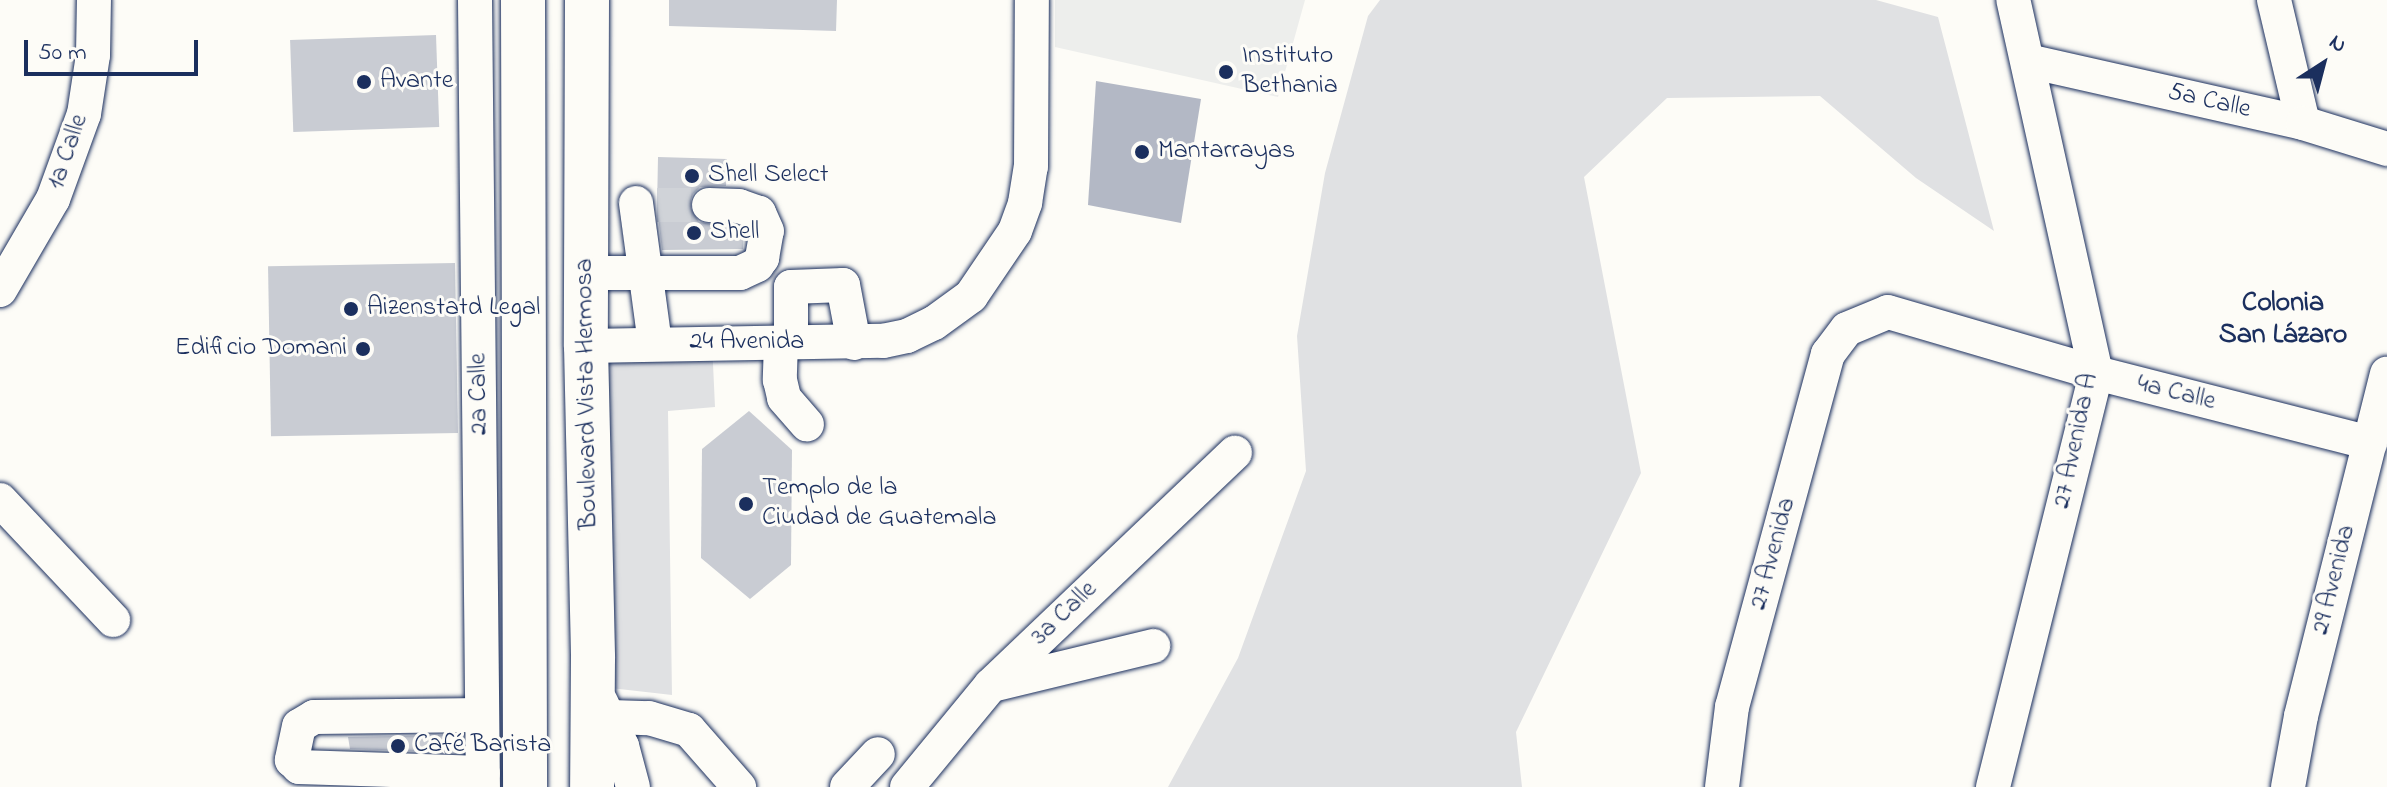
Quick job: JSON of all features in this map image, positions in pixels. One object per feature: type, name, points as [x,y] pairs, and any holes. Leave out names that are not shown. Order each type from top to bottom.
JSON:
[{"type":"main road","points":[[523,0],[525,787]]},
{"type":"main road","points":[[536,0],[539,161],[549,183],[561,187],[586,187]]},
{"type":"main road","name":"Boulevard Vista Hermosa","points":[[587,0],[586,346],[602,702],[592,787]]},
{"type":"main road","points":[[491,782],[526,734]]},
{"type":"street","name":"1a Calle","points":[[0,290],[53,199],[84,114],[93,55],[94,0]]},
{"type":"street","name":"2a Calle","points":[[475,0],[482,715],[491,782]]},
{"type":"street","name":"24 Avenida","points":[[586,346],[854,343],[907,336],[934,323],[971,296],[1015,231],[1031,167],[1032,0]]},
{"type":"street","name":"27 Avenida A","points":[[1993,787],[2096,373],[2013,0]]},
{"type":"street","points":[[2274,0],[2303,123]]},
{"type":"street","name":"5a Calle","points":[[2028,61],[2303,123],[2387,149]]},
{"type":"street","points":[[586,187],[646,204],[643,275],[655,344]]},
{"type":"street","points":[[587,273],[740,273],[757,265],[762,258],[767,231],[759,213],[739,206],[709,205]]},
{"type":"street","points":[[807,424],[784,398],[780,380],[791,287],[843,285],[854,343]]},
{"type":"street","name":"4a Calle","points":[[1847,329],[1888,312],[2096,373],[2370,443]]},
{"type":"street","name":"27 Avenida","points":[[1722,787],[1732,707],[1811,415],[1828,354],[1847,329]]},
{"type":"street","name":"29 Avenida","points":[[2288,787],[2301,716],[2387,374]]},
{"type":"street","name":"3a Calle","points":[[907,787],[991,685],[1235,453]]},
{"type":"street","points":[[0,500],[113,620]]},
{"type":"street","points":[[991,685],[1153,646]]},
{"type":"street","points":[[602,702],[633,787]]},
{"type":"street","points":[[602,702],[689,730],[709,757],[739,787]]},
{"type":"street","points":[[482,715],[314,717],[299,726],[292,760],[299,767],[491,782]]},
{"type":"street","points":[[847,787],[878,754]]},
{"type":"shaded area","name":"Instituto Bethania","points":[[1055,0],[1305,0],[1278,97],[1055,47]]},
{"type":"shaded area","points":[[1380,0],[1876,0],[1938,17],[1994,231],[1916,178],[1820,96],[1667,98],[1584,177],[1641,473],[1516,732],[1522,787],[1168,787],[1238,658],[1306,471],[1297,336],[1325,173],[1368,16]]},
{"type":"shaded area","name":"Mantarrayas","points":[[1096,81],[1201,99],[1181,223],[1088,205]]},
{"type":"shaded area","points":[[712,342],[715,407],[668,411],[672,695],[593,686],[586,346]]},
{"type":"building","points":[[669,0],[837,0],[836,31],[669,26]]},
{"type":"building","name":"Avante","points":[[436,35],[439,127],[293,132],[290,40]]},
{"type":"building","points":[[658,157],[727,159],[726,186],[700,187],[689,205],[699,222],[744,229],[743,249],[662,250],[657,208]]},
{"type":"building","name":"Edificio Domani","points":[[455,263],[458,433],[271,436],[268,266]]},
{"type":"building","name":"Templo de la Ciudad de Guatemala","points":[[749,411],[792,450],[791,565],[750,599],[701,558],[702,449]]},
{"type":"building","points":[[446,735],[446,752],[350,749],[348,737]]},
{"type":"tunnel","points":[[657,205],[709,205]]},
{"type":"place","name":"Instituto Bethania","points":[[1226,72]]},
{"type":"place","name":"Avante","points":[[364,82]]},
{"type":"place","name":"Mantarrayas","points":[[1142,152]]},
{"type":"place","name":"Shell Select","points":[[692,176]]},
{"type":"place","name":"Shell","points":[[694,233]]},
{"type":"place","name":"Aizenstatd Legal","points":[[351,309]]},
{"type":"place","name":"Edificio Domani","points":[[363,349]]},
{"type":"place","name":"Templo de la Ciudad de Guatemala","points":[[746,504]]},
{"type":"place","name":"Café Barista","points":[[398,746]]},
{"type":"district","name":"Colonia San Lázaro","points":[[2283,320]]}]
